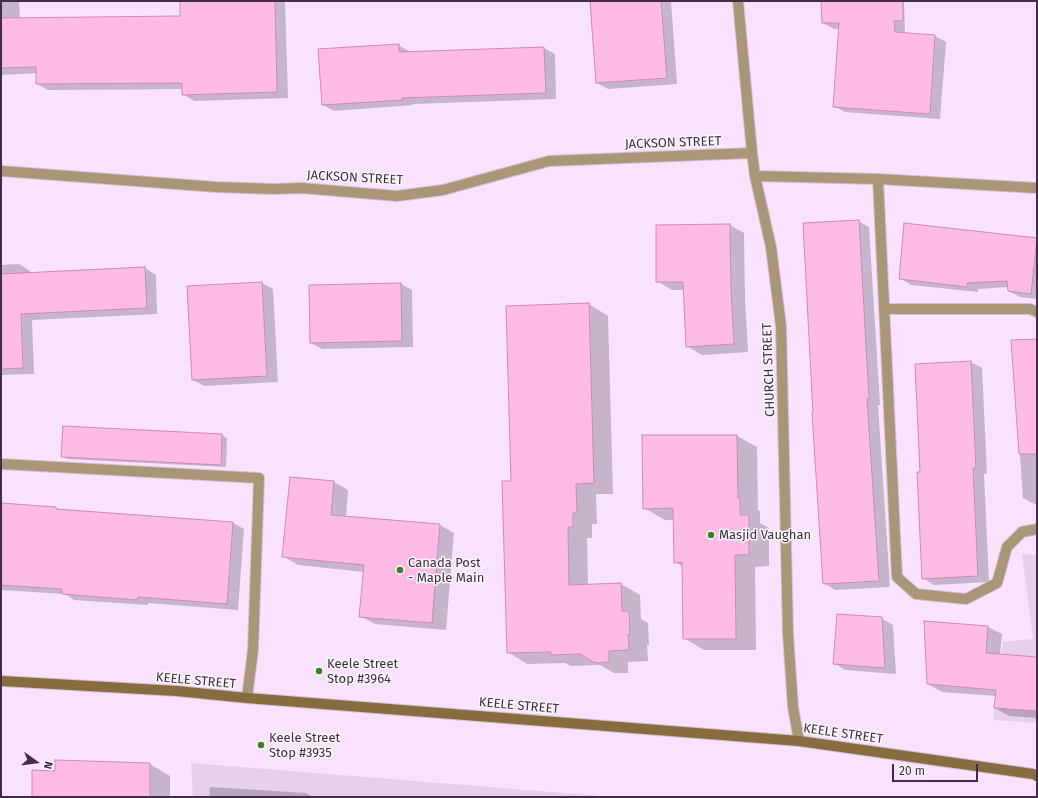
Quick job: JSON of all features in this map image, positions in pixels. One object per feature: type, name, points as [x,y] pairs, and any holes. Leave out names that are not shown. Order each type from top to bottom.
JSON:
[{"type":"main road","name":"KEELE STREET","points":[[1,681],[177,691],[247,698],[799,741],[1036,774]]},
{"type":"street","name":"CHURCH STREET","points":[[738,1],[755,176],[771,247],[781,326],[788,634],[794,707],[799,741]]},
{"type":"street","name":"JACKSON STREET","points":[[1,170],[216,187],[274,189],[301,188],[397,196],[443,190],[549,161],[752,153]]},
{"type":"street","points":[[755,176],[878,179],[1037,188]]},
{"type":"street","points":[[878,179],[898,577],[916,594],[966,600],[996,583],[1006,547],[1022,532],[1037,529]]},
{"type":"street","points":[[884,309],[1030,310],[1037,312]]},
{"type":"street","points":[[1,464],[259,478],[253,650],[247,698]]},
{"type":"shaded area","points":[[1022,554],[1037,555],[1037,723],[993,720],[1003,642],[1033,639]]},
{"type":"shaded area","points":[[191,763],[614,797],[193,797]]},
{"type":"building","points":[[180,1],[275,1],[277,92],[182,95],[182,83],[36,84],[36,67],[1,68],[1,18],[180,16]]},
{"type":"building","points":[[590,1],[661,1],[667,78],[596,83]]},
{"type":"building","points":[[821,1],[903,1],[903,21],[894,21],[895,32],[935,35],[930,114],[833,107],[839,23],[822,23]]},
{"type":"building","points":[[399,44],[399,52],[544,47],[546,93],[402,98],[403,100],[322,105],[318,49]]},
{"type":"building","points":[[859,220],[869,399],[867,399],[879,581],[823,584],[812,413],[803,223]]},
{"type":"building","points":[[904,223],[1037,238],[1031,294],[1008,291],[1007,281],[967,283],[967,287],[899,279]]},
{"type":"building","points":[[730,224],[734,344],[686,347],[683,282],[656,282],[656,225]]},
{"type":"building","points":[[145,267],[147,308],[21,314],[23,368],[1,369],[1,274]]},
{"type":"building","points":[[262,282],[267,376],[192,380],[187,286]]},
{"type":"building","points":[[401,283],[402,341],[310,343],[309,285]]},
{"type":"building","points":[[589,303],[594,483],[576,484],[577,513],[573,513],[573,527],[568,527],[569,585],[621,583],[622,611],[629,611],[630,634],[628,634],[629,650],[609,651],[609,662],[597,663],[580,654],[551,655],[551,652],[507,653],[502,481],[511,481],[506,306]]},
{"type":"building","points":[[1037,339],[1037,454],[1019,454],[1011,340]]},
{"type":"building","points":[[971,361],[976,468],[973,468],[978,576],[922,579],[917,472],[920,472],[915,364]]},
{"type":"building","points":[[63,426],[222,434],[221,465],[61,457]]},
{"type":"building","name":"Masjid Vaughan","points":[[642,435],[737,435],[738,498],[740,498],[740,515],[749,515],[749,555],[735,555],[736,639],[683,639],[682,562],[674,563],[673,508],[643,509]]},
{"type":"building","points":[[290,477],[334,481],[331,515],[440,524],[432,623],[359,617],[364,565],[282,557]]},
{"type":"building","points":[[1,503],[56,507],[56,509],[233,522],[227,604],[138,597],[137,600],[62,594],[62,589],[1,585]]},
{"type":"building","points":[[837,614],[882,617],[885,668],[833,664]]},
{"type":"building","points":[[924,621],[988,626],[986,653],[1037,657],[1037,711],[994,708],[996,690],[927,684]]},
{"type":"building","points":[[55,760],[150,763],[150,797],[32,797],[32,770],[55,771]]},
{"type":"place","name":"Masjid Vaughan","points":[[711,535]]},
{"type":"place","name":"Canada Post - Maple Main","points":[[400,570]]},
{"type":"place","name":"Keele Street Stop #3964","points":[[319,671]]},
{"type":"place","name":"Keele Street Stop #3935","points":[[261,745]]}]
